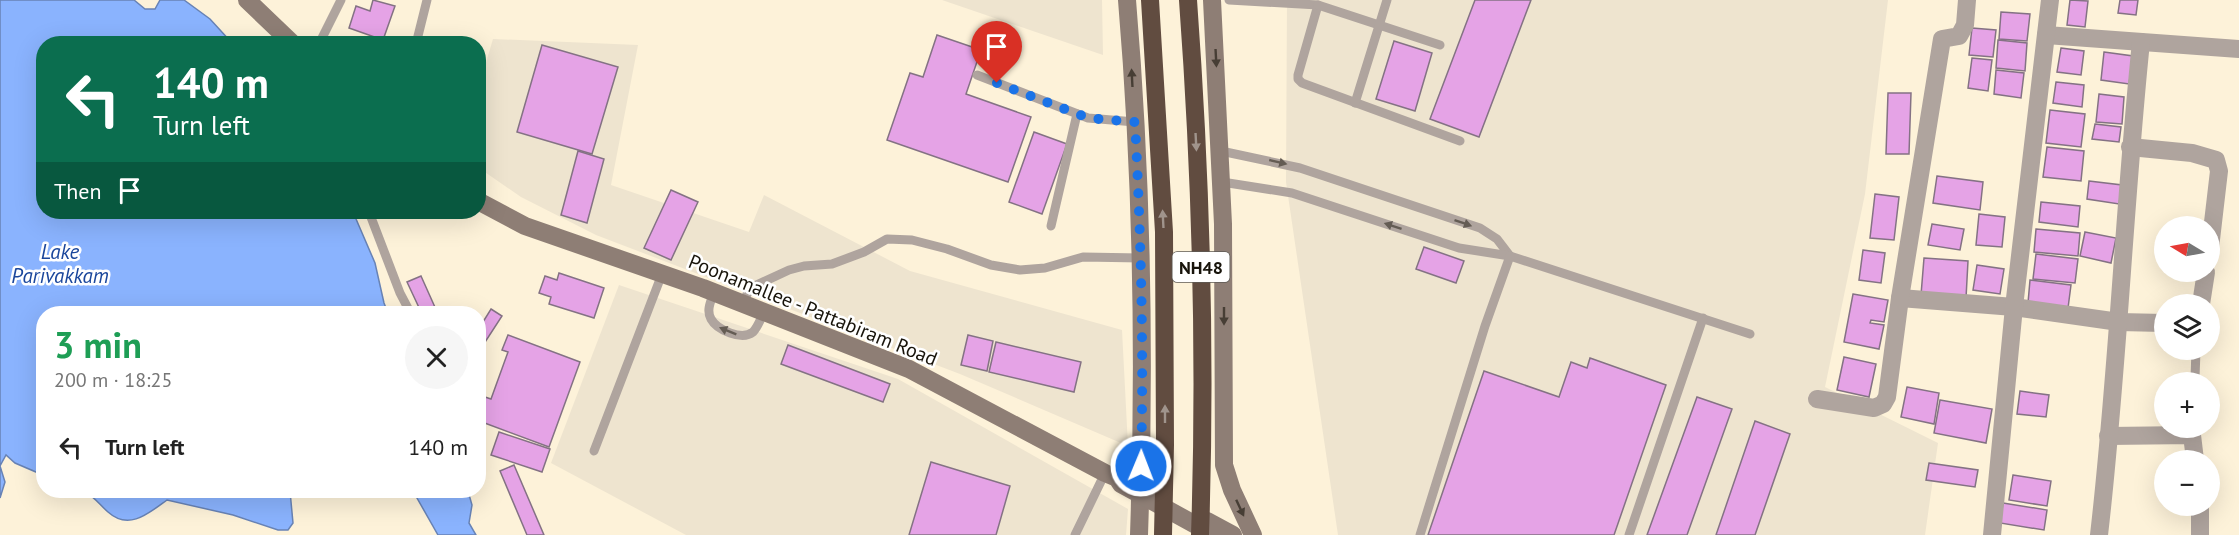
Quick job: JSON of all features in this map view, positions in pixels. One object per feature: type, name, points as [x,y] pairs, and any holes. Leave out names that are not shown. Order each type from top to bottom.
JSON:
[{"type":"highway","name":"NH48","points":[[1150,0],[1164,232],[1163,535]]},
{"type":"highway","name":"NH48","points":[[1188,0],[1200,227],[1204,529]]},
{"type":"street","points":[[247,0],[285,36]]},
{"type":"street","points":[[1127,0],[1141,258],[1143,382],[1139,535]]},
{"type":"street","points":[[1212,0],[1222,182],[1224,465],[1232,490],[1253,535]]},
{"type":"street","points":[[1817,399],[1874,408],[1883,404],[1887,397],[1900,298],[1942,39],[1959,36],[1965,25],[1967,0]]},
{"type":"street","points":[[1992,535],[2014,307],[2050,0]]},
{"type":"street","points":[[2046,35],[2239,49]]},
{"type":"street","points":[[2099,535],[2119,322],[2130,147],[2141,42]]},
{"type":"street","points":[[2130,147],[2192,153],[2216,160],[2219,171],[2214,216]]},
{"type":"street","name":"Poonamallee - Pattabiram Road","points":[[486,205],[525,226],[714,292],[909,369],[1111,476],[1125,477],[1141,489]]},
{"type":"street","points":[[1900,298],[2014,307],[2119,322],[2154,323]]},
{"type":"street","points":[[2108,436],[2192,435],[2194,450]]},
{"type":"street","points":[[1141,489],[1164,501],[1204,529],[1233,535]]},
{"type":"street","points":[[2200,516],[2200,535]]},
{"type":"lane","points":[[324,36],[341,0]]},
{"type":"lane","points":[[418,36],[427,0]]},
{"type":"lane","points":[[1229,0],[1318,5],[1440,45]]},
{"type":"lane","points":[[1355,103],[1387,0]]},
{"type":"lane","points":[[1318,5],[1298,79],[1308,86],[1460,141]]},
{"type":"lane","points":[[977,75],[1088,118],[1135,122]]},
{"type":"lane","points":[[1051,226],[1077,114]]},
{"type":"lane","points":[[1221,151],[1300,168],[1480,228],[1497,239],[1510,256]]},
{"type":"lane","points":[[1222,182],[1292,193],[1459,248],[1510,256],[1750,334]]},
{"type":"lane","points":[[372,219],[407,306]]},
{"type":"lane","points":[[743,303],[750,288],[789,270],[804,266],[832,264],[864,252],[887,239],[912,240],[947,249],[991,265],[1020,270],[1045,268],[1083,257],[1141,258]]},
{"type":"lane","points":[[1420,535],[1485,326],[1510,256]]},
{"type":"lane","points":[[594,451],[662,274]]},
{"type":"lane","points":[[714,292],[708,311],[711,320],[723,330],[736,334],[752,333],[765,312]]},
{"type":"lane","points":[[1629,535],[1703,318]]},
{"type":"lane","points":[[1074,535],[1111,476]]},
{"type":"shaded area","points":[[942,0],[1102,0],[1103,55]]},
{"type":"shaded area","points":[[1287,0],[1888,0],[1865,194],[1825,387],[1938,443],[1925,535],[1338,535],[1286,182]]},
{"type":"shaded area","points":[[493,39],[638,45],[611,185],[749,232],[764,195],[910,271],[1122,330],[1128,446],[960,374],[596,235],[521,197],[486,173],[486,62]]},
{"type":"shaded area","points":[[619,285],[898,379],[1128,509],[1126,535],[686,535],[551,463]]},
{"type":"water","name":"Lake Parivakkam","points":[[0,0],[134,0],[145,9],[155,9],[160,0],[184,0],[210,19],[226,36],[36,36],[36,219],[356,219],[375,263],[385,306],[36,306],[36,472],[15,463],[6,455],[0,466]]},
{"type":"water","points":[[0,466],[5,482],[0,498]]},
{"type":"water","points":[[93,498],[291,498],[293,523],[288,530],[278,530],[233,515],[167,500],[146,515],[131,520],[124,520],[108,512]]},
{"type":"water","points":[[417,498],[470,498],[472,505],[469,523],[476,535],[438,535]]},
{"type":"building","points":[[373,0],[395,6],[384,36],[372,36],[349,28],[356,6],[370,11]]},
{"type":"building","points":[[1475,0],[1531,0],[1479,137],[1430,119]]},
{"type":"building","points":[[2070,0],[2088,1],[2085,27],[2067,25]]},
{"type":"building","points":[[2120,0],[2138,0],[2136,15],[2118,13]]},
{"type":"building","points":[[2001,12],[2030,14],[2027,41],[1999,39]]},
{"type":"building","points":[[1972,28],[1996,30],[1993,57],[1969,55]]},
{"type":"building","points":[[937,35],[981,50],[966,94],[1031,117],[1008,182],[887,140],[910,73],[923,77]]},
{"type":"building","points":[[1998,40],[2027,43],[2025,71],[1996,68]]},
{"type":"building","points":[[1394,41],[1432,53],[1415,111],[1376,99]]},
{"type":"building","points":[[542,45],[618,67],[592,154],[517,132]]},
{"type":"building","points":[[2061,48],[2084,51],[2081,75],[2057,72]]},
{"type":"building","points":[[2104,52],[2133,56],[2129,84],[2101,80]]},
{"type":"building","points":[[1972,58],[1992,60],[1988,91],[1968,88]]},
{"type":"building","points":[[1996,70],[2024,73],[2021,98],[1994,94]]},
{"type":"building","points":[[2056,82],[2084,85],[2082,107],[2053,103]]},
{"type":"building","points":[[1888,93],[1911,93],[1909,154],[1886,154]]},
{"type":"building","points":[[2099,94],[2124,97],[2122,124],[2096,122]]},
{"type":"building","points":[[2050,110],[2085,114],[2081,147],[2046,143]]},
{"type":"building","points":[[2095,124],[2121,127],[2119,142],[2092,139]]},
{"type":"building","points":[[1034,132],[1067,144],[1042,214],[1009,202]]},
{"type":"building","points":[[2047,147],[2084,151],[2081,181],[2043,177]]},
{"type":"building","points":[[578,151],[604,159],[587,223],[561,215]]},
{"type":"building","points":[[1937,176],[1983,182],[1980,210],[1933,203]]},
{"type":"building","points":[[2089,181],[2122,185],[2119,204],[2087,199]]},
{"type":"building","points":[[671,190],[698,202],[671,260],[644,248]]},
{"type":"building","points":[[1875,194],[1899,197],[1894,240],[1870,238]]},
{"type":"building","points":[[2041,202],[2080,206],[2078,227],[2039,222]]},
{"type":"building","points":[[1979,214],[2005,217],[2002,247],[1976,245]]},
{"type":"building","points":[[1932,224],[1964,229],[1960,250],[1928,245]]},
{"type":"building","points":[[2036,229],[2080,233],[2078,256],[2034,252]]},
{"type":"building","points":[[2085,232],[2116,238],[2111,263],[2080,256]]},
{"type":"building","points":[[1424,247],[1464,261],[1456,283],[1416,269]]},
{"type":"building","points":[[1863,250],[1885,253],[1881,283],[1859,280]]},
{"type":"building","points":[[2036,254],[2078,259],[2075,283],[2033,279]]},
{"type":"building","points":[[1924,258],[1968,261],[1966,298],[1921,295]]},
{"type":"building","points":[[1977,265],[2004,269],[2000,294],[1973,290]]},
{"type":"building","points":[[559,273],[604,288],[594,318],[549,304],[551,297],[539,293],[545,276],[557,280]]},
{"type":"building","points":[[421,276],[434,306],[418,306],[407,282]]},
{"type":"building","points":[[2030,280],[2071,285],[2068,308],[2028,303]]},
{"type":"building","points":[[1853,294],[1888,300],[1884,322],[1871,320],[1870,323],[1884,325],[1879,349],[1844,342]]},
{"type":"building","points":[[491,309],[502,316],[486,341],[486,317]]},
{"type":"building","points":[[508,335],[580,362],[549,447],[486,423],[486,397],[491,399],[508,352],[502,350]]},
{"type":"building","points":[[968,335],[993,341],[987,371],[961,365]]},
{"type":"building","points":[[996,342],[1081,362],[1074,392],[989,372]]},
{"type":"building","points":[[788,345],[890,384],[883,402],[781,364]]},
{"type":"building","points":[[1844,357],[1876,364],[1869,397],[1837,390]]},
{"type":"building","points":[[1590,358],[1666,385],[1614,535],[1428,535],[1484,371],[1559,397],[1571,362],[1587,368]]},
{"type":"building","points":[[1907,387],[1939,393],[1934,424],[1901,417]]},
{"type":"building","points":[[2020,391],[2049,395],[2046,417],[2017,414]]},
{"type":"building","points":[[1697,397],[1732,409],[1687,535],[1647,535]]},
{"type":"building","points":[[1940,400],[1992,409],[1986,443],[1934,433]]},
{"type":"building","points":[[1755,421],[1790,434],[1755,535],[1716,535]]},
{"type":"building","points":[[499,432],[550,449],[542,472],[491,455]]},
{"type":"building","points":[[931,462],[1010,486],[996,535],[909,535]]},
{"type":"building","points":[[1929,463],[1978,470],[1975,487],[1926,480]]},
{"type":"building","points":[[514,465],[544,535],[527,535],[500,471]]},
{"type":"building","points":[[2013,475],[2051,481],[2047,506],[2009,500]]},
{"type":"building","points":[[2003,503],[2047,510],[2044,530],[2000,523]]},
{"type":"route","points":[[997,83],[1088,118],[1135,122],[1142,280],[1141,466]]}]
